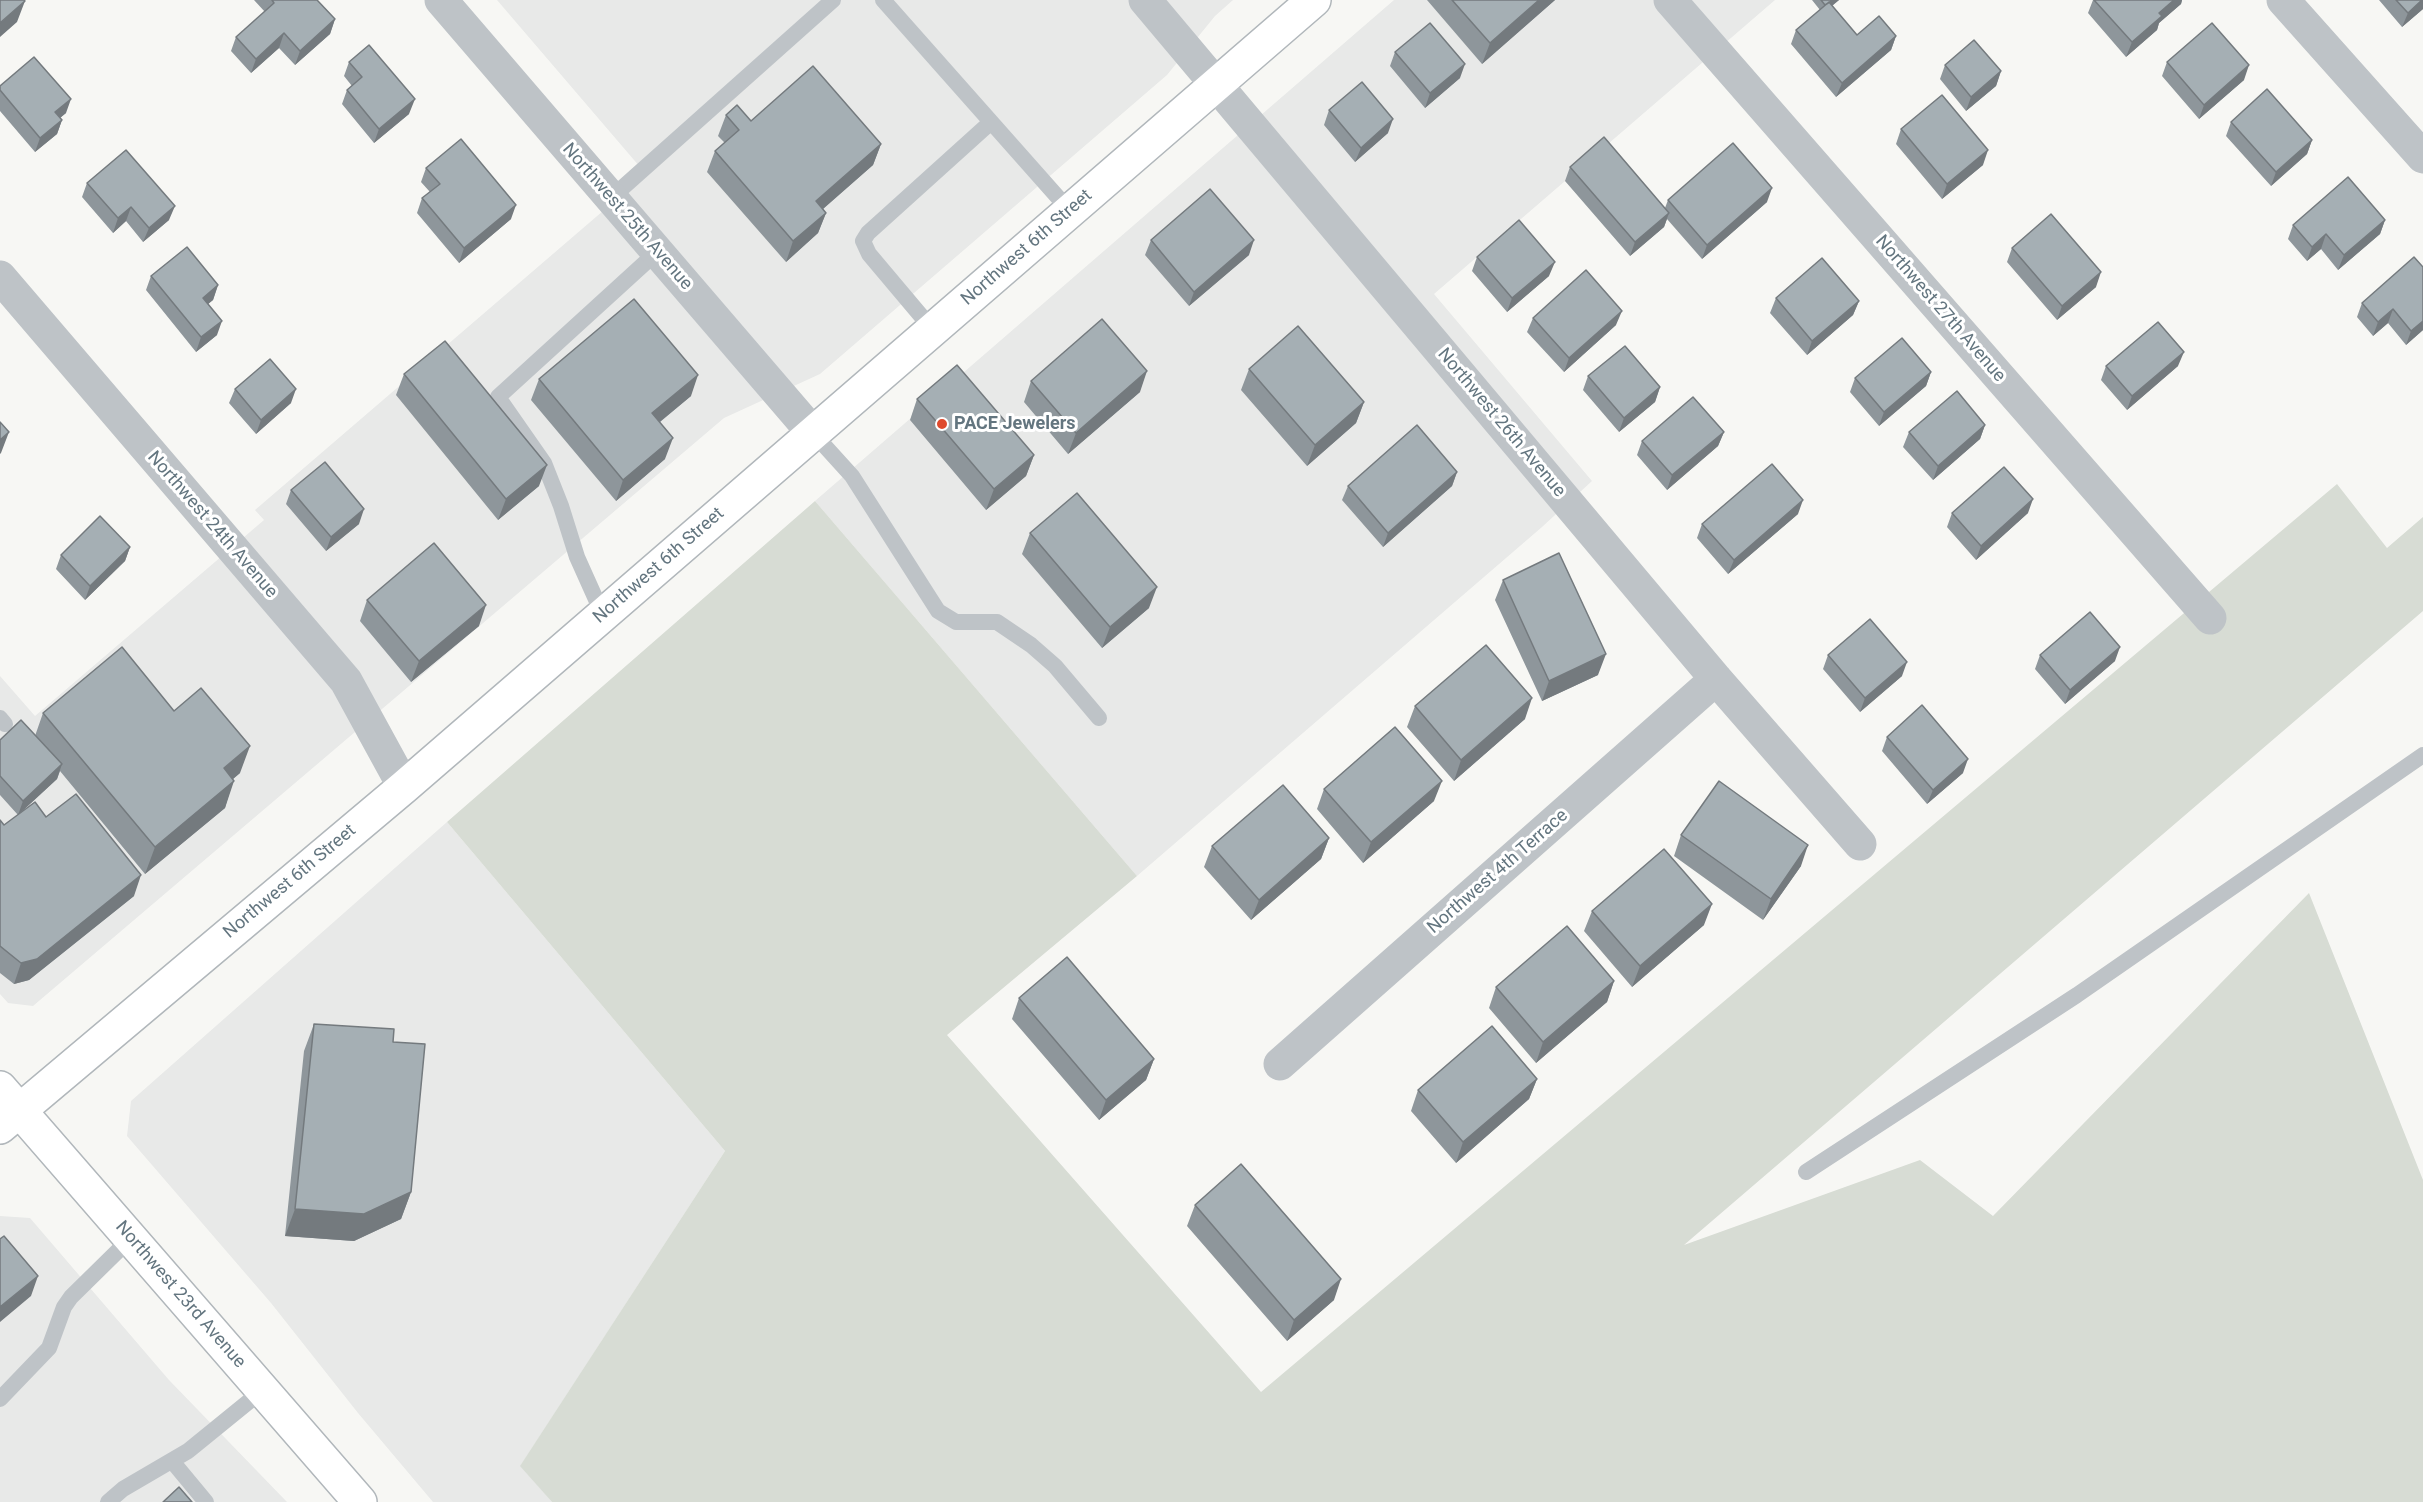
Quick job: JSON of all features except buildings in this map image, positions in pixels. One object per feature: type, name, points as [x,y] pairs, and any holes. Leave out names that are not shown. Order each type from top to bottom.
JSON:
[{"type":"main road","name":"Northwest 6th Street","points":[[6,1109],[404,786],[1314,0]]},
{"type":"main road","name":"Northwest 23rd Avenue","points":[[6,1109],[130,1239],[360,1502]]},
{"type":"street","name":"Northwest 25th Avenue","points":[[441,0],[813,433]]},
{"type":"street","name":"Northwest 26th Avenue","points":[[1145,0],[1716,679],[1860,844]]},
{"type":"street","points":[[2283,0],[2423,157]]},
{"type":"street","name":"Northwest 27th Avenue","points":[[1681,4],[2210,618]]},
{"type":"street","name":"Northwest 24th Avenue","points":[[0,277],[346,681],[404,786]]},
{"type":"street","name":"Northwest 4th Terrace","points":[[1280,1064],[1716,679]]},
{"type":"lane","points":[[611,198],[833,0]]},
{"type":"lane","points":[[883,0],[1070,211]]},
{"type":"lane","points":[[933,330],[869,254],[863,242],[868,233],[991,122]]},
{"type":"lane","points":[[603,615],[577,557],[561,506],[544,464],[498,397],[657,252]]},
{"type":"lane","points":[[813,433],[852,476],[938,611],[956,622],[998,622],[1023,639],[1055,666],[1099,718]]},
{"type":"lane","points":[[1806,1172],[2078,995],[2423,755]]},
{"type":"lane","points":[[0,1399],[49,1348],[64,1307],[71,1296],[130,1239]]},
{"type":"lane","points":[[108,1502],[123,1489],[188,1451],[263,1390]]},
{"type":"lane","points":[[172,1461],[206,1502]]},
{"type":"shaded area","points":[[497,0],[1233,0],[1215,16],[1167,75],[820,374],[724,418],[33,1006],[8,1003],[0,994],[0,676],[35,716],[264,520],[255,510],[646,174]]},
{"type":"shaded area","points":[[1394,0],[1775,0],[1434,294],[1592,481],[1542,527],[1137,876],[815,501]]},
{"type":"shaded area","points":[[2337,484],[2387,548],[2423,517],[2423,611],[1684,1245],[1920,1160],[1993,1216],[2309,893],[2423,1180],[2423,1502],[552,1502],[520,1466],[725,1151],[447,822],[815,501],[1137,876],[947,1035],[1261,1392]]},
{"type":"shaded area","points":[[447,822],[725,1151],[521,1465],[552,1502],[433,1502],[358,1413],[271,1303],[127,1136],[131,1101]]},
{"type":"shaded area","points":[[0,1216],[30,1218],[169,1380],[287,1502],[0,1502]]},
{"type":"place","name":"PACE Jewelers","points":[[942,424]]}]
